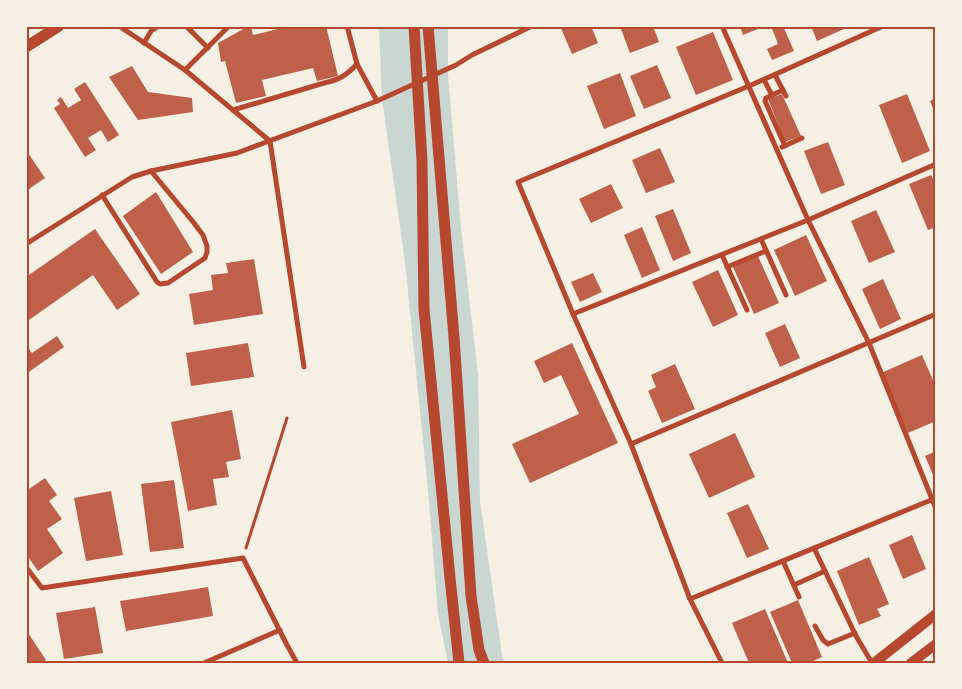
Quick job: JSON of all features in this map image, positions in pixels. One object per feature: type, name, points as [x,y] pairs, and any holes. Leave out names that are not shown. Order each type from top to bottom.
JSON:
[{"type":"main road","points":[[26,46],[59,26]]},
{"type":"main road","points":[[414,26],[422,161],[424,309],[459,663]]},
{"type":"main road","points":[[428,26],[454,337],[471,596],[479,650],[484,663]]},
{"type":"main road","points":[[873,663],[936,614]]},
{"type":"main road","points":[[911,663],[936,644]]},
{"type":"street","points":[[119,26],[185,70],[270,141],[304,367]]},
{"type":"street","points":[[144,43],[151,32],[158,26]]},
{"type":"street","points":[[186,26],[208,48]]},
{"type":"street","points":[[185,70],[230,26]]},
{"type":"street","points":[[347,26],[357,64],[380,100]]},
{"type":"street","points":[[26,244],[132,177],[151,171],[237,153],[380,100],[456,65],[472,55],[532,26]]},
{"type":"street","points":[[722,26],[808,220],[869,343],[934,499],[936,509]]},
{"type":"street","points":[[722,663],[690,599],[631,444],[573,314],[518,182],[750,86],[883,26]]},
{"type":"street","points":[[233,110],[334,81],[348,74],[357,64]]},
{"type":"street","points":[[775,75],[786,96]]},
{"type":"street","points":[[764,80],[772,95]]},
{"type":"street","points":[[783,90],[766,98],[765,101],[785,146]]},
{"type":"street","points":[[764,120],[772,116]]},
{"type":"street","points":[[771,136],[779,132]]},
{"type":"street","points":[[777,149],[802,138]]},
{"type":"street","points":[[573,314],[808,220],[936,164]]},
{"type":"street","points":[[102,195],[157,282],[160,284],[168,283],[205,258],[207,246],[203,235],[151,171]]},
{"type":"street","points":[[761,239],[786,295]]},
{"type":"street","points":[[727,267],[766,250]]},
{"type":"street","points":[[722,255],[747,310]]},
{"type":"street","points":[[631,444],[936,314]]},
{"type":"street","points":[[690,599],[934,499]]},
{"type":"street","points":[[814,548],[854,633],[873,663]]},
{"type":"street","points":[[26,567],[28,575],[42,588],[243,558],[297,663]]},
{"type":"street","points":[[783,561],[799,596]]},
{"type":"street","points":[[794,585],[825,571]]},
{"type":"street","points":[[816,626],[823,640],[828,644],[854,633]]},
{"type":"street","points":[[204,663],[280,630]]},
{"type":"path","points":[[243,558],[287,418]]},
{"type":"shaded area","points":[[379,26],[448,26],[448,75],[461,228],[478,374],[480,501],[502,655],[505,663],[448,663],[438,614],[429,501],[405,262],[382,99]]},
{"type":"building","points":[[251,26],[253,35],[291,26],[326,26],[338,76],[317,81],[313,68],[262,80],[266,96],[236,103],[225,61],[221,62],[218,43]]},
{"type":"building","points":[[560,26],[591,26],[598,43],[572,54]]},
{"type":"building","points":[[628,26],[653,26],[659,42],[630,53],[621,29]]},
{"type":"building","points":[[740,26],[765,26],[743,35]]},
{"type":"building","points":[[771,26],[783,26],[794,51],[772,60],[767,49],[778,44]]},
{"type":"building","points":[[811,26],[842,26],[844,29],[817,41]]},
{"type":"building","points":[[713,32],[733,80],[696,95],[676,47]]},
{"type":"building","points":[[657,65],[671,98],[644,109],[630,76]]},
{"type":"building","points":[[132,66],[148,92],[192,98],[193,112],[138,120],[109,77]]},
{"type":"building","points":[[620,73],[636,116],[604,129],[587,86]]},
{"type":"building","points":[[85,82],[119,135],[108,142],[101,130],[88,138],[96,150],[85,157],[54,108],[60,104],[57,100],[61,97],[68,108],[81,100],[74,89]]},
{"type":"building","points":[[782,94],[801,136],[785,142],[768,99]]},
{"type":"building","points":[[907,94],[930,151],[902,163],[879,105]]},
{"type":"building","points":[[936,98],[936,116],[930,101]]},
{"type":"building","points":[[828,142],[845,185],[821,194],[804,151]]},
{"type":"building","points":[[660,148],[675,182],[646,193],[632,160]]},
{"type":"building","points":[[28,153],[45,178],[26,191],[26,154]]},
{"type":"building","points":[[931,175],[936,185],[936,227],[928,230],[909,184]]},
{"type":"building","points":[[611,184],[623,208],[591,223],[579,199]]},
{"type":"building","points":[[156,192],[193,252],[161,274],[123,216]]},
{"type":"building","points":[[673,209],[691,253],[673,261],[655,216]]},
{"type":"building","points":[[876,210],[895,252],[869,263],[851,221]]},
{"type":"building","points":[[642,227],[660,270],[642,278],[624,235]]},
{"type":"building","points":[[95,229],[140,294],[117,310],[93,275],[26,322],[26,277]]},
{"type":"building","points":[[806,235],[827,281],[795,296],[774,250]]},
{"type":"building","points":[[758,256],[779,303],[754,314],[733,267]]},
{"type":"building","points":[[254,259],[263,314],[194,325],[189,294],[213,290],[211,275],[228,273],[226,263]]},
{"type":"building","points":[[718,270],[738,315],[713,327],[692,282]]},
{"type":"building","points":[[593,273],[602,292],[580,302],[571,282]]},
{"type":"building","points":[[883,279],[901,319],[880,329],[862,289]]},
{"type":"building","points":[[785,324],[800,358],[780,367],[765,333]]},
{"type":"building","points":[[57,336],[64,347],[26,374],[26,345],[32,353]]},
{"type":"building","points":[[248,343],[254,377],[191,386],[186,353]]},
{"type":"building","points":[[572,343],[618,443],[530,483],[512,444],[579,414],[561,375],[544,383],[534,361]]},
{"type":"building","points":[[922,355],[936,387],[936,421],[908,433],[881,373]]},
{"type":"building","points":[[675,364],[695,409],[662,423],[648,391],[656,387],[651,375]]},
{"type":"building","points":[[232,410],[241,459],[226,462],[229,477],[213,479],[217,505],[188,511],[171,422]]},
{"type":"building","points":[[735,433],[755,477],[709,498],[689,454]]},
{"type":"building","points":[[936,451],[936,482],[925,456]]},
{"type":"building","points":[[45,478],[57,495],[49,501],[62,519],[47,529],[63,553],[38,571],[26,554],[26,491]]},
{"type":"building","points":[[174,480],[184,548],[150,552],[141,484]]},
{"type":"building","points":[[111,491],[123,555],[86,561],[74,498]]},
{"type":"building","points":[[748,504],[769,549],[747,558],[727,513]]},
{"type":"building","points":[[912,535],[926,569],[903,579],[889,545]]},
{"type":"building","points":[[869,557],[889,604],[877,609],[881,616],[859,625],[837,571]]},
{"type":"building","points":[[208,587],[213,616],[126,631],[120,601]]},
{"type":"building","points":[[798,600],[822,657],[809,663],[792,663],[770,612]]},
{"type":"building","points":[[95,607],[103,653],[64,659],[56,613]]},
{"type":"building","points":[[765,609],[788,663],[749,663],[732,623]]},
{"type":"building","points":[[26,630],[46,660],[42,663],[26,663]]}]
